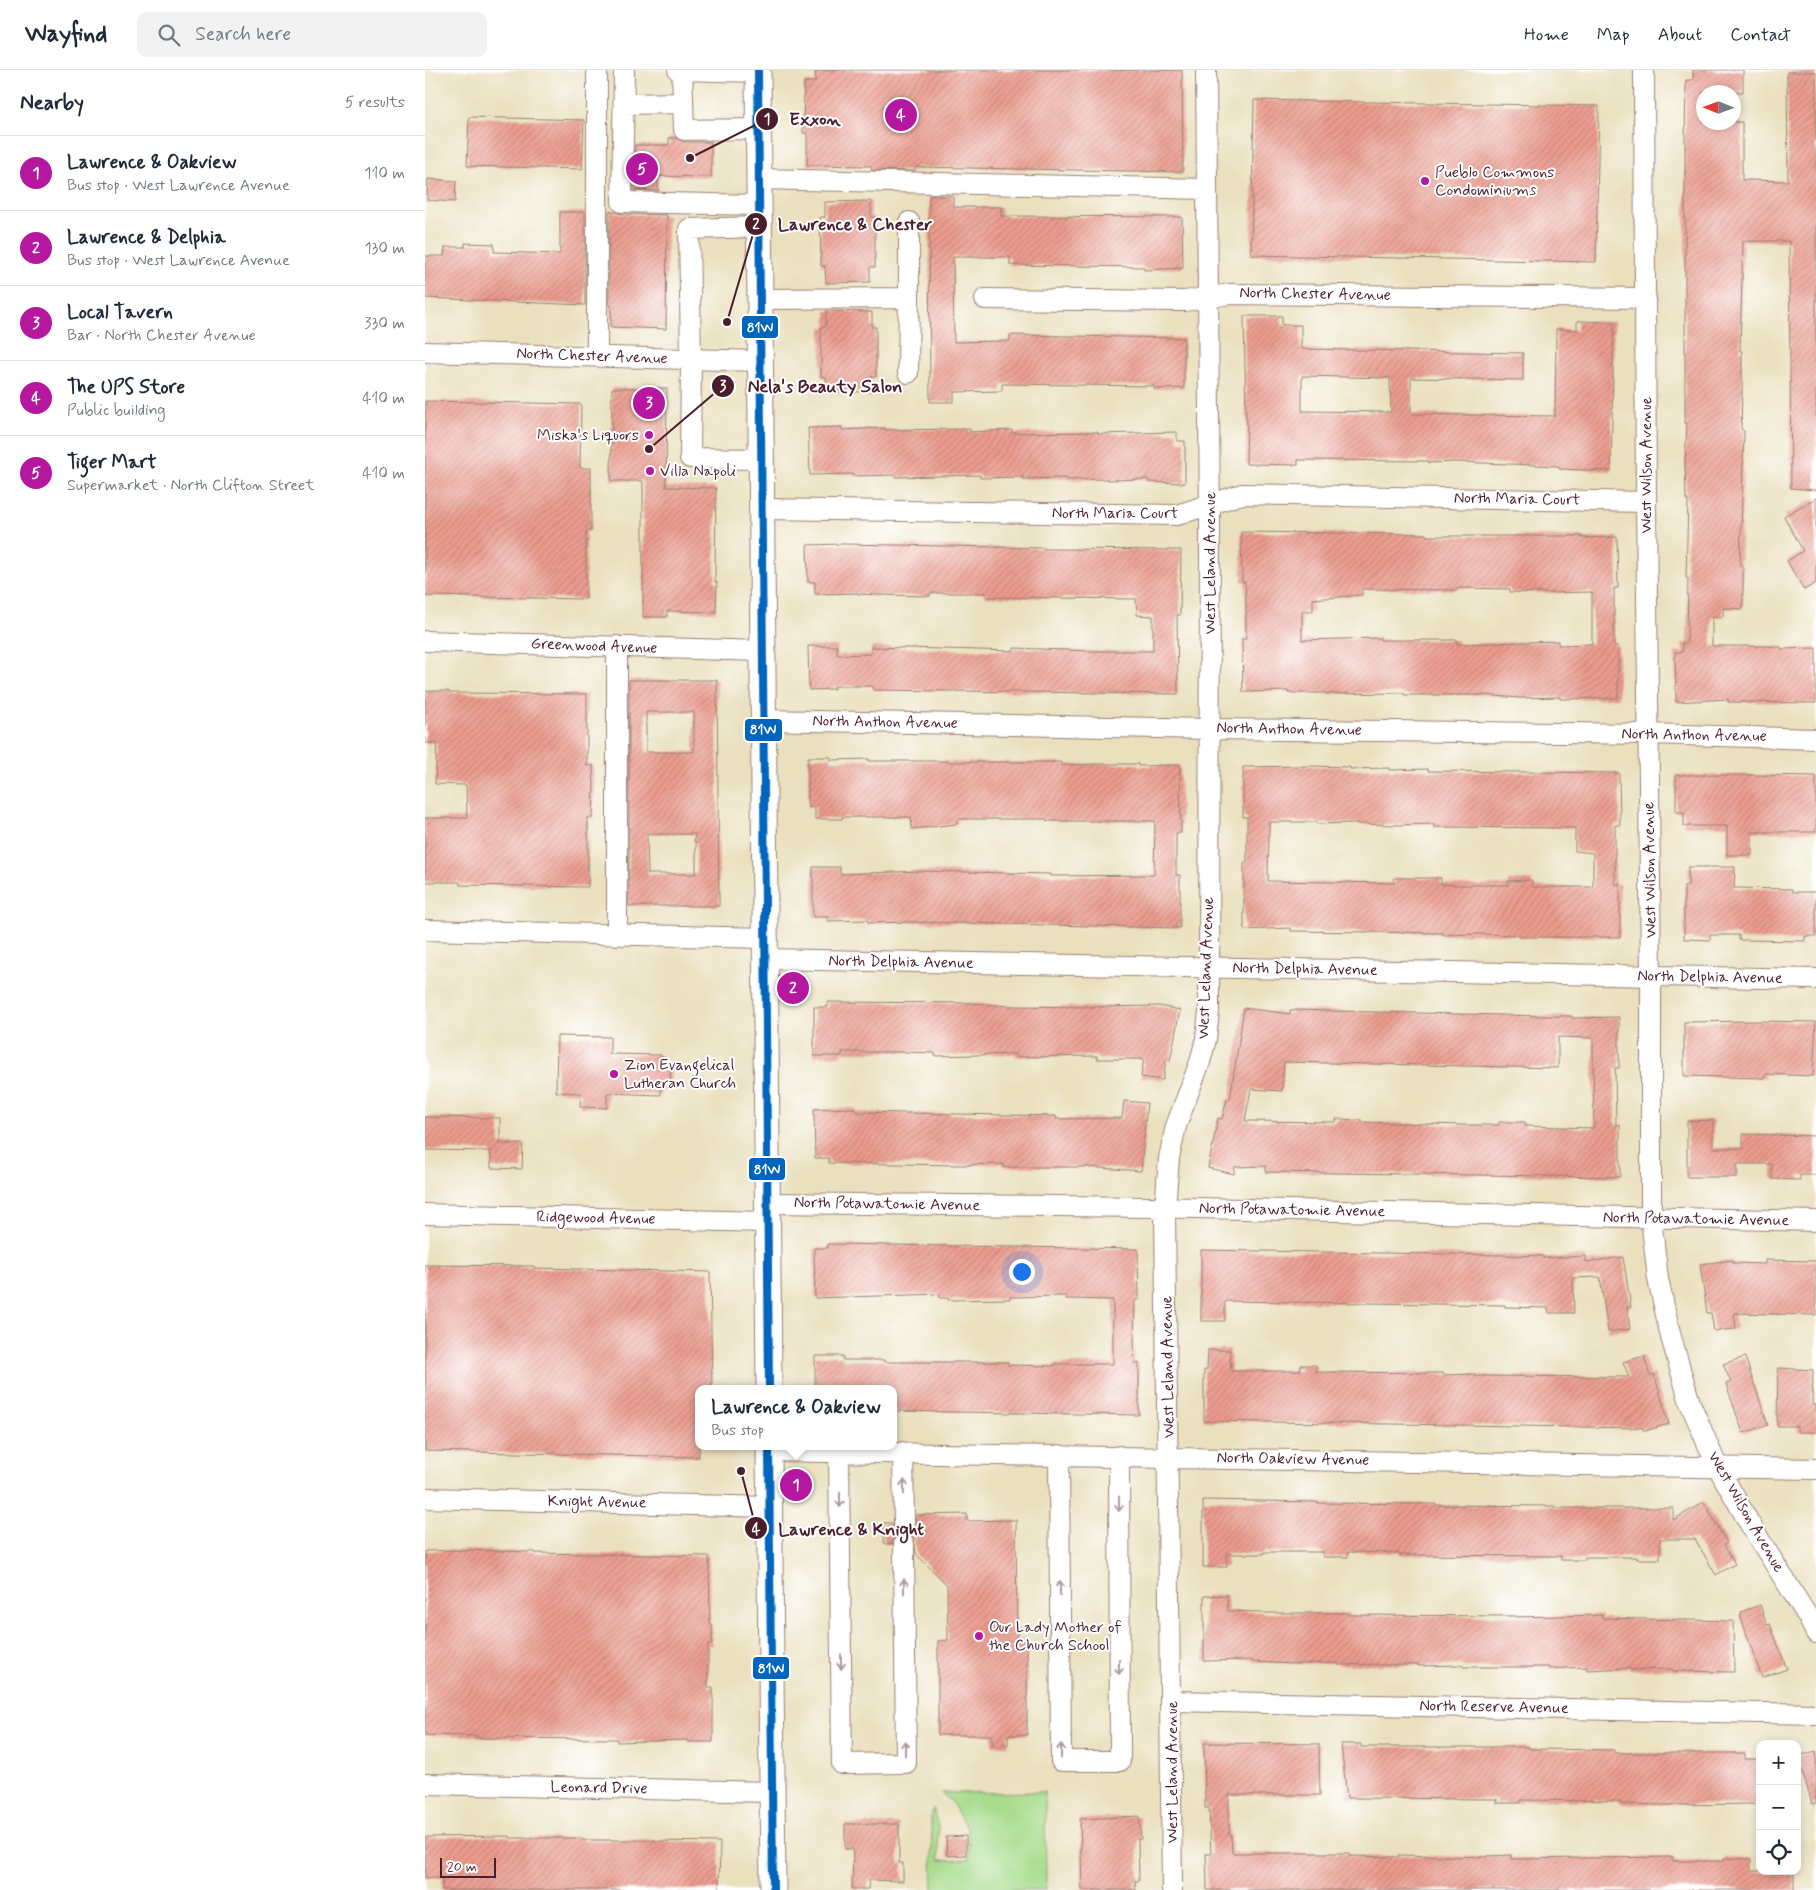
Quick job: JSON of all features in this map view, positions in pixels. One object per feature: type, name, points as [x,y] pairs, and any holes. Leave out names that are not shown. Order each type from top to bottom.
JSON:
[{"type":"main road","points":[[757,71],[769,1385]]},
{"type":"main road","points":[[769,1450],[773,1890]]},
{"type":"street","points":[[597,70],[597,357]]},
{"type":"street","points":[[624,70],[622,202],[758,216]]},
{"type":"street","points":[[757,71],[680,70],[684,130],[758,129]]},
{"type":"street","name":"West Leland Avenue","points":[[1172,1890],[1172,1701],[1165,1208],[1169,1158],[1176,1126],[1189,1095],[1206,1038],[1209,1011],[1210,504],[1206,70]]},
{"type":"street","name":"West Wilson Avenue","points":[[1645,70],[1651,1218],[1658,1279],[1671,1337],[1690,1403],[1717,1466],[1816,1633]]},
{"type":"street","points":[[624,104],[683,103]]},
{"type":"street","points":[[758,179],[1207,189]]},
{"type":"street","points":[[758,216],[689,228],[690,458],[760,459]]},
{"type":"street","points":[[909,222],[909,373]]},
{"type":"street","name":"North Chester Avenue","points":[[985,299],[1185,301],[1230,294],[1646,298]]},
{"type":"street","points":[[759,299],[909,298]]},
{"type":"street","name":"North Chester Avenue","points":[[425,352],[759,361]]},
{"type":"street","name":"North Maria Court","points":[[761,509],[1177,515],[1242,494],[1646,502]]},
{"type":"street","name":"Greenwood Avenue","points":[[425,641],[762,651]]},
{"type":"street","points":[[617,646],[617,935]]},
{"type":"street","name":"North Anthon Avenue","points":[[763,720],[1649,734],[1816,739]]},
{"type":"street","name":"North Delphia Avenue","points":[[425,930],[617,935],[765,949],[1209,968],[1816,979]]},
{"type":"street","name":"North Potawatomie Avenue","points":[[767,1212],[1165,1208],[1816,1221]]},
{"type":"street","name":"Ridgewood Avenue","points":[[425,1214],[767,1212]]},
{"type":"street","name":"North Oakview Avenue","points":[[804,1450],[1816,1469]]},
{"type":"street","points":[[839,1451],[842,1764],[906,1763],[904,1544]]},
{"type":"street","points":[[903,1452],[904,1523]]},
{"type":"street","points":[[1059,1455],[1061,1761],[1120,1761],[1119,1456]]},
{"type":"street","name":"Knight Avenue","points":[[425,1498],[770,1507]]},
{"type":"street","name":"North Reserve Avenue","points":[[1172,1701],[1816,1714]]},
{"type":"street","name":"Leonard Drive","points":[[425,1784],[772,1792]]},
{"type":"green space","points":[[1045,1792],[1046,1890],[933,1890],[931,1818],[933,1808],[938,1827],[939,1860],[969,1859],[968,1830],[951,1801],[941,1793]]},
{"type":"building","points":[[816,70],[1182,70],[1183,172],[915,167],[915,171],[871,170],[872,166],[807,165],[807,133],[803,133],[804,82],[815,82]]},
{"type":"building","points":[[1693,70],[1743,70],[1743,92],[1741,92],[1741,85],[1696,85],[1696,130],[1741,130],[1742,122],[1742,180],[1788,181],[1787,72],[1816,72],[1816,490],[1791,488],[1789,241],[1743,241],[1740,351],[1742,351],[1741,429],[1744,431],[1740,566],[1743,566],[1743,609],[1723,608],[1723,617],[1712,617],[1712,646],[1766,646],[1781,647],[1781,649],[1816,648],[1816,703],[1728,702],[1728,699],[1676,702],[1675,652],[1683,652],[1682,643],[1687,643],[1688,500],[1686,500],[1685,462],[1687,423],[1685,423],[1685,144],[1686,80],[1693,80]]},
{"type":"building","name":"Pueblo Commons Condominiums","points":[[1254,100],[1599,106],[1596,262],[1251,255]]},
{"type":"building","points":[[469,117],[584,120],[582,169],[467,166]]},
{"type":"building","points":[[669,138],[676,138],[684,142],[711,142],[711,177],[658,176],[658,191],[634,190],[635,145],[669,145]]},
{"type":"building","points":[[428,179],[456,181],[455,202],[427,200]]},
{"type":"building","points":[[929,196],[953,196],[953,207],[1001,207],[1001,216],[1182,217],[1183,268],[1144,270],[1144,267],[1010,265],[1010,257],[953,257],[954,342],[1010,341],[1010,335],[1184,338],[1184,388],[1154,389],[1154,386],[1002,384],[1002,391],[954,392],[954,402],[930,402]]},
{"type":"building","points":[[871,201],[871,217],[875,217],[875,267],[870,267],[870,282],[826,283],[825,266],[821,266],[820,217],[825,217],[825,202]]},
{"type":"building","points":[[609,211],[622,214],[667,215],[666,329],[611,327],[611,305],[609,305]]},
{"type":"building","points":[[560,212],[585,212],[585,305],[425,298],[425,256],[444,256],[445,247],[465,247],[465,243],[494,244],[494,252],[560,254]]},
{"type":"building","points":[[826,311],[872,312],[872,327],[876,327],[876,377],[871,377],[871,392],[826,392],[826,377],[821,377],[821,327],[826,327]]},
{"type":"building","points":[[1244,316],[1282,316],[1282,325],[1301,325],[1301,349],[1523,353],[1523,380],[1411,378],[1411,414],[1470,415],[1555,416],[1556,329],[1577,330],[1577,321],[1614,322],[1611,471],[1559,469],[1559,466],[1457,462],[1428,463],[1428,461],[1298,460],[1298,465],[1246,464]],"holes":[[[1302,376],[1390,378],[1391,412],[1302,411]]]},
{"type":"building","points":[[612,388],[667,388],[666,487],[716,488],[716,612],[667,611],[667,617],[643,617],[643,481],[611,481]]},
{"type":"building","points":[[425,401],[581,404],[580,468],[591,468],[591,531],[586,531],[586,599],[425,596]]},
{"type":"building","points":[[842,427],[842,430],[885,428],[885,430],[970,429],[970,432],[1012,430],[1012,433],[1098,432],[1098,434],[1177,432],[1177,441],[1185,441],[1185,483],[1148,482],[1148,479],[980,478],[980,475],[895,477],[895,475],[853,476],[853,474],[810,475],[808,428]]},
{"type":"building","points":[[1816,498],[1816,583],[1804,590],[1787,561],[1803,551],[1784,516]]},
{"type":"building","points":[[1241,532],[1426,534],[1426,536],[1617,537],[1618,588],[1614,588],[1614,646],[1618,646],[1618,698],[1560,699],[1560,697],[1521,698],[1482,695],[1404,695],[1404,693],[1243,692],[1242,639],[1246,639],[1246,604],[1245,582],[1242,582]],"holes":[[[1362,589],[1510,589],[1510,592],[1592,592],[1592,644],[1558,645],[1558,641],[1457,644],[1457,640],[1380,640],[1380,638],[1302,640],[1302,611],[1313,611],[1313,599],[1362,595]]]},
{"type":"building","points":[[807,545],[1181,550],[1180,615],[1177,615],[1178,694],[873,690],[873,686],[834,686],[834,689],[809,690],[808,646],[837,646],[837,655],[871,654],[871,647],[1014,651],[1014,648],[1153,651],[1153,616],[1137,615],[1136,599],[986,597],[986,593],[930,593],[930,596],[858,593],[815,594],[815,582],[808,582]]},
{"type":"building","points":[[629,680],[717,680],[719,906],[629,906]],"holes":[[[646,712],[694,712],[694,752],[646,752]],[[647,834],[695,834],[696,874],[648,874]]]},
{"type":"building","points":[[425,691],[449,691],[449,693],[587,694],[587,766],[593,765],[594,787],[593,818],[588,818],[588,887],[460,885],[460,882],[425,882],[425,818],[467,818],[466,785],[435,784],[437,743],[425,743]]},
{"type":"building","points":[[808,757],[831,757],[831,760],[869,759],[869,761],[1061,762],[1061,765],[1138,764],[1138,766],[1180,765],[1181,833],[1176,833],[1176,875],[1180,875],[1180,928],[911,922],[868,923],[868,920],[828,921],[828,917],[813,917],[813,867],[840,867],[840,874],[921,871],[1050,874],[1050,876],[1154,875],[1155,821],[958,819],[957,824],[912,829],[911,817],[815,819],[815,807],[808,807]]},
{"type":"building","points":[[1311,766],[1350,767],[1350,769],[1389,768],[1389,770],[1428,769],[1428,771],[1619,773],[1620,825],[1615,825],[1615,884],[1620,884],[1620,937],[1519,937],[1519,935],[1481,934],[1443,935],[1443,933],[1291,931],[1291,928],[1244,930],[1244,862],[1247,862],[1247,817],[1243,817],[1243,767]],"holes":[[[1269,822],[1317,822],[1317,824],[1434,824],[1434,827],[1575,828],[1575,851],[1593,853],[1593,887],[1532,887],[1532,880],[1508,881],[1508,885],[1457,885],[1441,884],[1441,878],[1394,878],[1394,883],[1268,881]]]},
{"type":"building","points":[[1676,775],[1816,776],[1816,832],[1752,832],[1752,855],[1727,855],[1727,826],[1684,826],[1684,812],[1676,812]]},
{"type":"building","points":[[1688,867],[1735,867],[1734,888],[1792,889],[1792,892],[1816,892],[1816,936],[1805,936],[1805,941],[1739,940],[1739,935],[1710,935],[1710,940],[1684,939],[1684,886],[1688,886]]},
{"type":"building","points":[[828,1002],[972,1003],[1010,1006],[1089,1007],[1159,1006],[1180,1010],[1170,1061],[1166,1060],[1163,1080],[1141,1077],[1144,1059],[1097,1059],[1097,1056],[1016,1057],[1016,1054],[935,1056],[935,1053],[897,1052],[842,1052],[842,1056],[814,1056],[814,1007],[828,1007]]},
{"type":"building","points":[[1244,1008],[1290,1014],[1290,1010],[1572,1016],[1572,1018],[1619,1017],[1619,1068],[1615,1068],[1616,1125],[1620,1125],[1620,1177],[1266,1172],[1266,1166],[1235,1167],[1234,1174],[1208,1168],[1218,1118],[1222,1119],[1227,1099],[1230,1099]],"holes":[[[1558,1037],[1593,1038],[1594,1128],[1525,1126],[1525,1122],[1499,1122],[1499,1125],[1462,1125],[1362,1122],[1362,1120],[1336,1119],[1336,1122],[1245,1121],[1251,1089],[1282,1091],[1284,1062],[1558,1068]]]},
{"type":"building","points":[[1684,1022],[1816,1022],[1813,1076],[1765,1074],[1765,1078],[1684,1076]]},
{"type":"building","name":"Zion Evangelical Lutheran Church","points":[[557,1036],[610,1037],[610,1054],[661,1055],[661,1062],[671,1062],[670,1087],[661,1087],[661,1095],[607,1093],[607,1108],[580,1107],[581,1093],[556,1092]]},
{"type":"building","points":[[1124,1101],[1147,1103],[1141,1171],[1086,1167],[1003,1167],[1004,1164],[829,1163],[829,1158],[815,1158],[814,1109],[855,1108],[856,1112],[1056,1116],[1056,1119],[1122,1118]]},
{"type":"building","points":[[425,1117],[500,1118],[500,1144],[523,1144],[522,1169],[491,1168],[491,1151],[425,1150]]},
{"type":"building","points":[[1713,1120],[1713,1148],[1743,1148],[1743,1134],[1816,1136],[1816,1175],[1800,1175],[1800,1180],[1772,1179],[1772,1164],[1737,1164],[1737,1177],[1687,1177],[1687,1121]]},
{"type":"building","points":[[828,1244],[1138,1249],[1139,1300],[1135,1300],[1134,1343],[1135,1364],[1139,1363],[1139,1415],[897,1411],[897,1385],[815,1385],[815,1356],[843,1356],[843,1360],[884,1360],[884,1362],[1008,1362],[1008,1365],[1055,1366],[1055,1364],[1113,1364],[1113,1300],[1066,1299],[1066,1296],[948,1300],[948,1298],[940,1298],[940,1294],[815,1298],[814,1248],[828,1248]]},
{"type":"building","points":[[1201,1250],[1543,1256],[1543,1258],[1586,1256],[1586,1262],[1623,1257],[1631,1307],[1627,1307],[1630,1329],[1608,1332],[1600,1277],[1573,1278],[1574,1313],[1549,1313],[1548,1308],[1505,1307],[1505,1305],[1225,1301],[1225,1321],[1201,1321]]},
{"type":"building","points":[[1733,1260],[1733,1263],[1765,1264],[1765,1260],[1816,1261],[1816,1315],[1734,1313],[1736,1329],[1714,1331],[1711,1313],[1707,1313],[1700,1264]]},
{"type":"building","points":[[425,1265],[534,1266],[534,1268],[710,1272],[712,1385],[695,1385],[695,1450],[699,1450],[699,1457],[425,1451]]},
{"type":"building","points":[[1208,1350],[1230,1350],[1231,1371],[1300,1371],[1301,1365],[1316,1365],[1316,1372],[1443,1373],[1443,1375],[1475,1374],[1475,1376],[1629,1377],[1623,1362],[1644,1356],[1650,1376],[1654,1374],[1669,1424],[1644,1431],[1643,1428],[1204,1421],[1204,1370],[1207,1370]]},
{"type":"building","points":[[1745,1357],[1768,1425],[1743,1433],[1726,1384],[1731,1382],[1723,1364]]},
{"type":"building","points":[[1778,1368],[1813,1370],[1812,1405],[1816,1405],[1816,1432],[1797,1432],[1797,1426],[1777,1426]]},
{"type":"building","points":[[1203,1500],[1555,1506],[1555,1508],[1673,1508],[1673,1520],[1704,1502],[1727,1543],[1724,1545],[1735,1564],[1716,1575],[1695,1539],[1660,1539],[1660,1559],[1585,1557],[1585,1560],[1561,1560],[1561,1556],[1399,1555],[1399,1553],[1348,1552],[1348,1557],[1323,1557],[1323,1552],[1264,1552],[1264,1554],[1226,1554],[1227,1567],[1203,1567]]},
{"type":"building","points":[[967,1514],[967,1521],[1016,1520],[1017,1640],[1027,1640],[1027,1735],[1008,1735],[1008,1745],[992,1746],[992,1735],[938,1735],[938,1641],[948,1640],[947,1585],[916,1554],[914,1538],[909,1533],[915,1528],[916,1515]]},
{"type":"building","points":[[884,1523],[892,1523],[894,1529],[899,1534],[894,1538],[892,1544],[884,1544]]},
{"type":"building","points":[[465,1550],[709,1556],[712,1645],[708,1645],[708,1687],[713,1687],[713,1742],[688,1742],[688,1740],[617,1742],[617,1739],[477,1738],[477,1736],[425,1735],[425,1551]]},
{"type":"building","points":[[1227,1595],[1228,1611],[1263,1613],[1516,1617],[1602,1615],[1602,1618],[1733,1621],[1734,1672],[1673,1671],[1672,1669],[1630,1670],[1630,1668],[1587,1670],[1587,1667],[1549,1669],[1549,1667],[1463,1667],[1462,1665],[1295,1664],[1252,1662],[1252,1660],[1204,1661],[1204,1596]]},
{"type":"building","points":[[1760,1605],[1767,1625],[1770,1624],[1787,1669],[1762,1678],[1741,1618],[1741,1612]]},
{"type":"building","points":[[1204,1743],[1319,1744],[1320,1795],[1229,1795],[1229,1834],[1231,1834],[1232,1853],[1350,1853],[1350,1856],[1399,1857],[1399,1855],[1487,1857],[1511,1855],[1511,1859],[1673,1857],[1673,1861],[1724,1861],[1724,1858],[1751,1859],[1751,1871],[1756,1871],[1756,1875],[1794,1875],[1794,1890],[1207,1890],[1206,1854],[1211,1854],[1209,1808],[1205,1808]]},
{"type":"building","points":[[1341,1744],[1361,1744],[1361,1747],[1529,1747],[1529,1749],[1614,1750],[1614,1753],[1745,1753],[1745,1759],[1756,1759],[1756,1804],[1663,1805],[1620,1804],[1620,1801],[1521,1800],[1521,1803],[1497,1803],[1497,1799],[1347,1798]]},
{"type":"building","points":[[1816,1751],[1816,1804],[1812,1804],[1801,1766],[1801,1755]]},
{"type":"building","points":[[1139,1816],[1141,1839],[1138,1839],[1139,1881],[1135,1881],[1136,1890],[1082,1890],[1080,1819]]},
{"type":"building","points":[[845,1824],[899,1824],[899,1863],[903,1863],[903,1881],[869,1880],[868,1889],[852,1889],[853,1849],[845,1849]]},
{"type":"building","points":[[510,1836],[510,1838],[720,1842],[719,1890],[442,1890],[442,1878],[425,1878],[425,1837]]},
{"type":"building","points":[[966,1836],[966,1855],[947,1856],[946,1837]]},
{"type":"transit line","name":"81W","points":[[758,70],[769,1385]]},
{"type":"transit line","name":"81W","points":[[769,1450],[773,1890]]},
{"type":"place","name":"The UPS Store","points":[[901,115]]},
{"type":"place","name":"Exxon","points":[[690,158]]},
{"type":"place","name":"Tiger Mart","points":[[642,169]]},
{"type":"place","name":"Pueblo Commons Condominiums","points":[[1425,181]]},
{"type":"place","name":"Lawrence & Chester","points":[[727,322]]},
{"type":"place","name":"Local Tavern","points":[[649,403]]},
{"type":"place","name":"Miska's Liquors","points":[[649,435]]},
{"type":"place","name":"Nela's Beauty Salon","points":[[649,449]]},
{"type":"place","name":"Villa Napoli","points":[[650,471]]},
{"type":"place","name":"Lawrence & Delphia","points":[[793,988]]},
{"type":"place","name":"Zion Evangelical Lutheran Church","points":[[614,1074]]},
{"type":"place","name":"Lawrence & Knight","points":[[741,1471]]},
{"type":"place","name":"Lawrence & Oakview","points":[[796,1485]]},
{"type":"place","name":"Our Lady Mother of the Church School","points":[[979,1636]]}]
